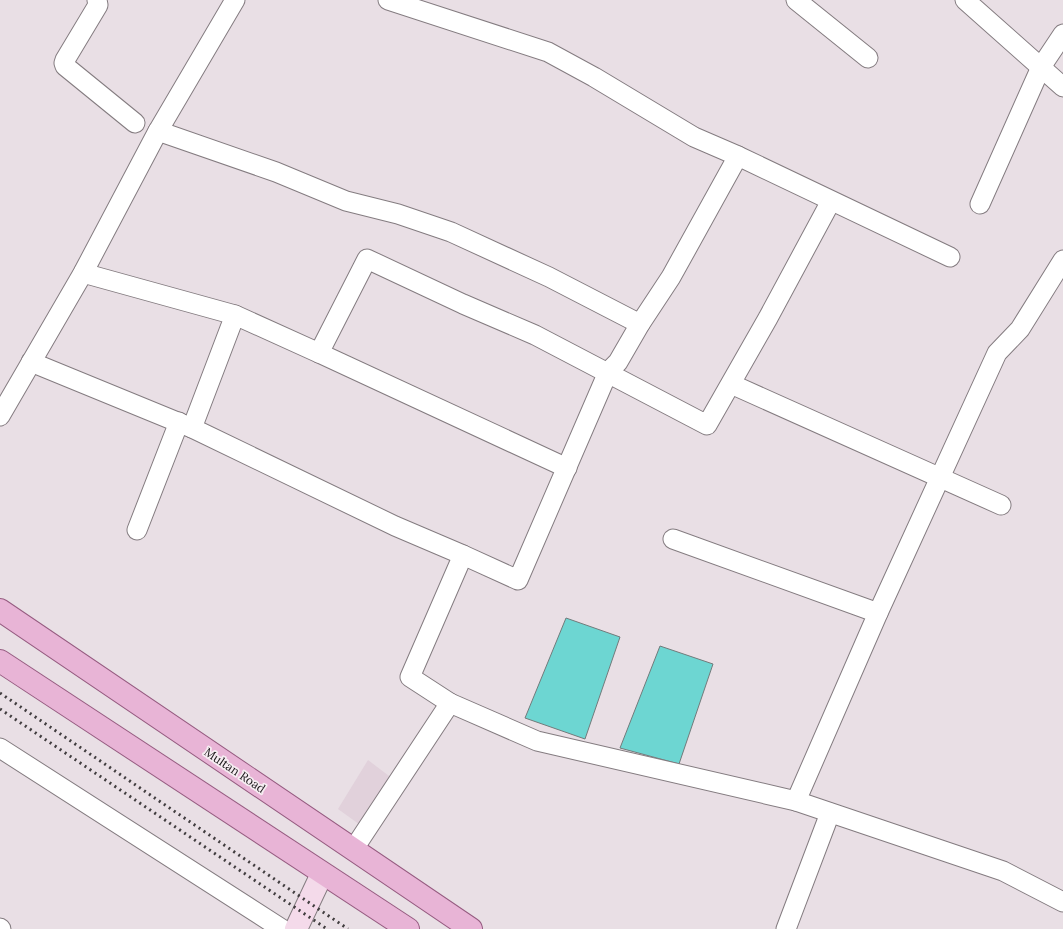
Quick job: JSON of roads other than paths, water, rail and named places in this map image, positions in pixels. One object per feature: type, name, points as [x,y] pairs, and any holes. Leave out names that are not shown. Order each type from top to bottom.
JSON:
[{"type":"main road","name":"Multan Road","points":[[0,610],[471,929]]},
{"type":"main road","points":[[0,661],[322,874],[408,929]]},
{"type":"street","points":[[97,0],[98,5],[64,63],[65,66],[135,123]]},
{"type":"street","points":[[0,416],[83,273],[158,131],[235,0]]},
{"type":"street","points":[[388,0],[548,52],[594,77],[694,137],[738,156],[950,257]]},
{"type":"street","points":[[796,0],[868,58]]},
{"type":"street","points":[[965,0],[1063,88]]},
{"type":"street","points":[[980,204],[1041,67],[1063,34]]},
{"type":"street","points":[[158,131],[276,172],[346,201],[398,214],[451,232],[549,277],[640,324]]},
{"type":"street","points":[[31,362],[185,425],[395,526],[518,580],[608,372],[618,362],[640,324],[671,277],[738,156]]},
{"type":"street","points":[[319,353],[367,259],[463,304],[535,335],[707,425],[768,318],[831,201]]},
{"type":"street","points":[[796,801],[878,613],[997,353],[1020,328],[1063,260]]},
{"type":"street","points":[[83,273],[235,315],[567,468]]},
{"type":"street","points":[[137,530],[235,315]]},
{"type":"street","points":[[731,384],[1001,505]]},
{"type":"street","points":[[673,539],[878,613]]},
{"type":"street","points":[[463,555],[410,677],[450,704],[537,741],[796,801],[1003,871],[1063,902]]},
{"type":"street","points":[[353,850],[450,704]]},
{"type":"street","points":[[0,748],[282,929]]},
{"type":"street","points":[[786,929],[830,812]]},
{"type":"street","points":[[296,929],[322,874]]},
{"type":"railway","points":[[0,693],[348,929]]},
{"type":"railway","points":[[0,709],[327,929]]}]
